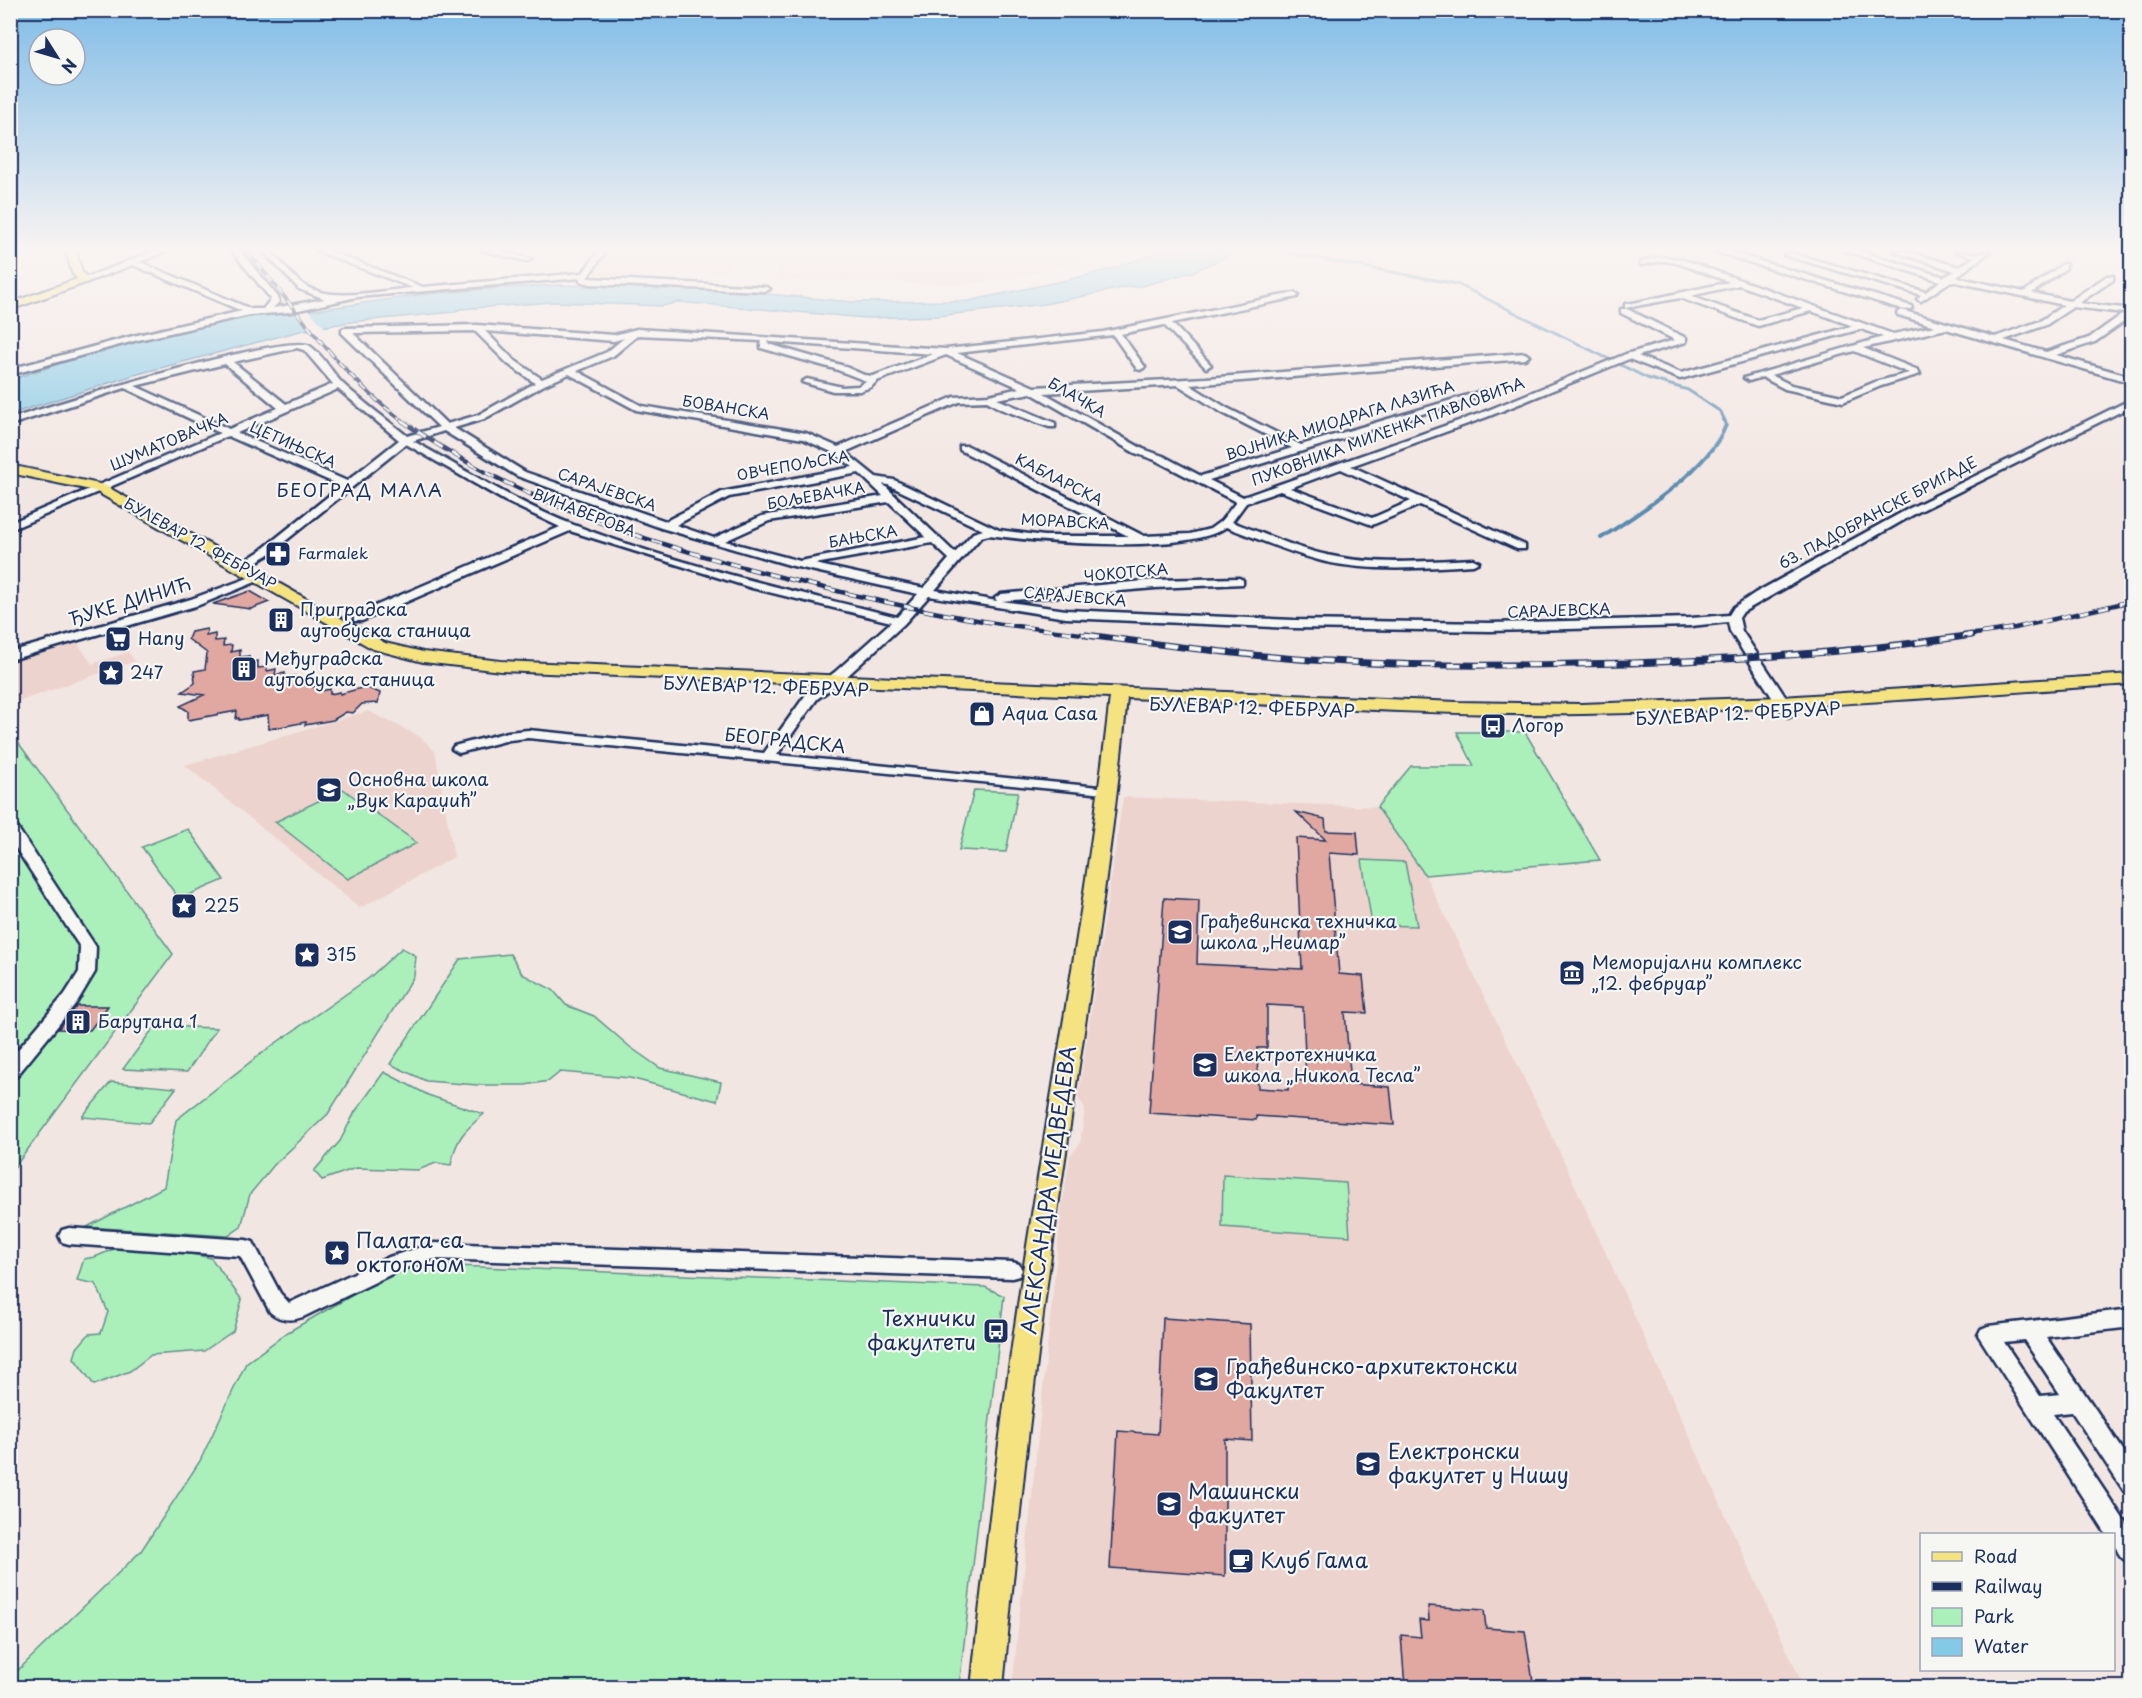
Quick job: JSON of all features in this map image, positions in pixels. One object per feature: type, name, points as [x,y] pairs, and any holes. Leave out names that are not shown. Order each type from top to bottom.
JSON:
[{"type":"main road","name":"БУЛЕВАР 12. ФЕБРУАР","points":[[10,469],[99,488],[242,567],[378,646],[386,655],[400,662],[431,669],[490,676],[825,685],[1501,718],[1648,719],[2132,679]]},
{"type":"main road","name":"БУЛЕВАР 12. ФЕБРУАР","points":[[1785,707],[2132,689]]},
{"type":"main road","name":"АЛЕКСАНДРА МЕДВЕДЕВА","points":[[987,1688],[1034,1285],[1108,792],[1119,698]]},
{"type":"street","points":[[10,372],[170,330]]},
{"type":"street","name":"БЛАЧКА","points":[[345,331],[378,330]]},
{"type":"street","points":[[479,330],[512,363],[541,383]]},
{"type":"street","name":"БЛАЧКА","points":[[508,330],[614,338],[637,332],[946,352],[1034,391],[1139,451],[1201,479],[1242,501]]},
{"type":"street","points":[[807,382],[854,390],[869,384],[874,379],[946,352],[1129,330]]},
{"type":"street","points":[[1174,330],[1206,365]]},
{"type":"street","name":"ПУКОВНИКА МИЛЕНКА ПАВЛОВИЋА","points":[[1242,501],[1485,415],[1629,356],[1683,340],[1665,330]]},
{"type":"street","points":[[1629,356],[1680,376],[1847,330]]},
{"type":"street","points":[[1870,330],[1892,337]]},
{"type":"street","points":[[1749,378],[1892,337],[1926,330]]},
{"type":"street","points":[[1963,330],[2132,380]]},
{"type":"street","points":[[1996,340],[2023,330]]},
{"type":"street","points":[[2046,355],[2088,343],[2110,330]]},
{"type":"street","name":"САРАЈЕВСКА","points":[[345,331],[446,428],[521,474],[715,542],[797,564],[924,592],[1066,614],[1305,625],[1490,627],[1691,622],[1733,618]]},
{"type":"street","points":[[242,567],[264,553],[350,486],[405,440],[481,417],[541,383],[610,354],[637,332]]},
{"type":"street","points":[[1116,333],[1140,367]]},
{"type":"street","points":[[771,339],[763,345],[838,367],[862,378],[874,379]]},
{"type":"street","name":"ВИНАВЕРОВА","points":[[226,360],[286,346],[302,345],[339,386],[405,440],[508,499],[569,527],[662,558],[756,586],[900,621]]},
{"type":"street","points":[[1763,374],[1788,387],[1843,399],[1878,384],[1915,374],[1915,372],[1855,348]]},
{"type":"street","points":[[838,451],[954,400],[989,398],[1034,391],[1181,383],[1524,356]]},
{"type":"street","points":[[10,422],[126,386],[226,360],[286,409]]},
{"type":"street","name":"БОВАНСКА","points":[[570,371],[639,408],[806,436],[838,451],[873,480],[956,560]]},
{"type":"street","points":[[1181,383],[1224,410],[1287,440],[1300,449]]},
{"type":"street","name":"ЦЕТИЊСКА","points":[[126,386],[304,468],[350,486]]},
{"type":"street","name":"ШУМАТОВАЧКА","points":[[10,527],[339,386]]},
{"type":"street","name":"ВОЈНИКА МИОДРАГА ЛАЗИЋА","points":[[1201,479],[1488,392]]},
{"type":"street","points":[[989,398],[1004,407],[1052,425]]},
{"type":"street","name":"63. ПАДОБРАНСКЕ БРИГАДЕ","points":[[1733,618],[1738,610],[1759,596],[1914,510],[2132,402]]},
{"type":"street","name":"КАБЛАРСКА","points":[[964,448],[1140,538]]},
{"type":"street","points":[[1343,466],[1521,547]]},
{"type":"street","name":"ОВЧЕПОЉСКА","points":[[665,526],[726,494],[861,469]]},
{"type":"street","name":"БОВАНСКА","points":[[873,480],[890,482],[997,532]]},
{"type":"street","points":[[1281,488],[1372,522],[1421,501]]},
{"type":"street","name":"БОЉЕВАЧКА","points":[[715,542],[766,518],[891,498]]},
{"type":"street","points":[[1242,501],[1226,523],[1338,561],[1395,565],[1473,562]]},
{"type":"street","name":"МОРАВСКА","points":[[768,757],[825,685],[900,621],[977,535],[997,532],[1044,539],[1190,537],[1214,531],[1226,523]]},
{"type":"street","points":[[358,618],[569,527]]},
{"type":"street","name":"БАЊСКА","points":[[797,564],[934,539]]},
{"type":"street","name":"ЂУКЕ ДИНИЋ","points":[[10,656],[195,602],[259,577]]},
{"type":"street","name":"ЧОКОТСКА","points":[[980,599],[1053,595],[1155,584],[1239,582]]},
{"type":"street","points":[[1733,618],[1736,631],[1785,707]]},
{"type":"street","name":"БЕОГРАДСКА","points":[[459,749],[508,736],[528,734],[1108,792]]},
{"type":"street","points":[[10,828],[88,947],[87,972],[71,998],[10,1072]]},
{"type":"street","points":[[69,1236],[246,1248],[255,1260],[276,1304],[287,1312],[296,1311],[396,1263],[434,1251],[1012,1270]]},
{"type":"street","points":[[2132,1318],[1988,1335],[2132,1553]]},
{"type":"street","points":[[2029,1330],[2132,1483]]},
{"type":"street","points":[[2035,1406],[2078,1402]]},
{"type":"shaded area","points":[[76,641],[92,664],[128,652],[135,661],[11,704],[11,662]]},
{"type":"shaded area","name":"Основна школа „Вук Караџић”","points":[[368,711],[419,736],[435,751],[454,857],[360,908],[185,765]]},
{"type":"shaded area","name":"Електронски факултет у Нишу","points":[[1123,797],[1377,807],[1425,875],[1556,1144],[1804,1687],[1012,1688],[1061,1213],[1070,1156],[1080,1144],[1085,1108],[1078,1098]]},
{"type":"green space","points":[[1457,732],[1525,732],[1600,860],[1425,875],[1377,807],[1411,766],[1474,766]]},
{"type":"green space","points":[[17,741],[173,954],[11,1172],[10,743]]},
{"type":"green space","points":[[343,789],[417,843],[348,879],[275,822]]},
{"type":"green space","points":[[974,790],[1018,792],[1006,852],[959,850]]},
{"type":"green space","points":[[188,829],[224,880],[179,899],[142,847]]},
{"type":"green space","points":[[1362,860],[1405,862],[1417,926],[1372,925]]},
{"type":"green space","points":[[402,948],[416,956],[414,976],[328,1114],[274,1165],[250,1194],[241,1227],[228,1236],[87,1227],[164,1187],[176,1120],[263,1052],[369,978]]},
{"type":"green space","points":[[510,954],[522,974],[553,990],[566,1005],[594,1016],[630,1047],[660,1068],[721,1082],[717,1101],[630,1078],[560,1072],[549,1081],[525,1085],[478,1085],[426,1081],[390,1064],[460,959]]},
{"type":"green space","points":[[155,1026],[217,1028],[187,1072],[123,1069]]},
{"type":"green space","points":[[384,1072],[428,1095],[484,1114],[458,1141],[451,1165],[436,1163],[418,1170],[356,1168],[322,1180],[314,1171],[340,1141],[355,1112]]},
{"type":"green space","points":[[111,1082],[176,1088],[149,1123],[82,1117]]},
{"type":"green space","points":[[1223,1175],[1346,1183],[1350,1236],[1222,1227]]},
{"type":"green space","points":[[116,1248],[182,1252],[211,1258],[242,1300],[233,1331],[204,1351],[151,1355],[130,1371],[94,1385],[74,1358],[77,1348],[89,1334],[101,1333],[108,1312],[96,1284],[77,1280],[84,1259]]},
{"type":"green space","points":[[431,1265],[985,1287],[1004,1296],[959,1687],[11,1688],[11,1677],[141,1551],[200,1461],[246,1363],[288,1332],[400,1268]]},
{"type":"water","points":[[304,330],[134,375],[11,414],[10,380],[83,357],[181,331]]},
{"type":"building","points":[[250,591],[269,602],[251,609],[213,604]]},
{"type":"building","name":"Међуградска аутобуска станица","points":[[207,629],[206,636],[215,634],[215,641],[224,640],[223,646],[232,645],[231,652],[240,650],[240,657],[249,656],[249,663],[258,661],[258,668],[267,667],[267,671],[276,669],[275,675],[285,673],[284,678],[294,676],[294,681],[303,679],[303,684],[312,683],[312,687],[321,686],[321,691],[330,689],[330,694],[340,692],[340,694],[365,687],[380,693],[378,703],[362,704],[353,713],[346,712],[333,720],[269,729],[268,715],[239,720],[239,718],[236,719],[237,711],[188,720],[188,711],[180,706],[204,695],[182,692],[195,683],[194,671],[205,669],[207,653],[188,639],[191,632]]},
{"type":"building","points":[[1296,812],[1325,819],[1326,831],[1357,832],[1359,855],[1329,853],[1339,974],[1363,976],[1367,1013],[1345,1012],[1351,1084],[1390,1087],[1394,1125],[1256,1116],[1256,1120],[1149,1113],[1164,898],[1199,900],[1197,964],[1302,969],[1296,838],[1326,840]],"holes":[[[1267,1005],[1303,1007],[1306,1081],[1288,1080],[1288,1090],[1258,1088],[1257,1048],[1267,1048]]]},
{"type":"building","name":"Барутана 1","points":[[77,1006],[108,1006],[90,1030],[58,1029]]},
{"type":"building","points":[[1163,1318],[1250,1324],[1252,1441],[1225,1439],[1225,1576],[1110,1568],[1118,1431],[1158,1434]]},
{"type":"building","points":[[1428,1606],[1484,1610],[1486,1628],[1525,1631],[1534,1688],[1405,1688],[1401,1635],[1421,1637],[1419,1620],[1429,1621]]},
{"type":"waterway","points":[[1550,330],[1647,378],[1688,390],[1721,412],[1725,421]]},
{"type":"waterway","points":[[1601,538],[1672,489],[1705,458],[1726,425],[1724,420]]},
{"type":"railway","points":[[312,330],[360,384],[403,421]]},
{"type":"railway","points":[[401,420],[441,447],[524,491],[568,510],[658,542],[780,577],[899,605],[1002,624],[1097,636]]},
{"type":"railway","points":[[1962,636],[2015,628],[2132,601]]},
{"type":"railway","points":[[1086,635],[1282,658],[1404,664],[1489,665],[1674,661],[1774,656],[1873,648],[1972,635]]},
{"type":"place","name":"Farmalek","points":[[278,554]]},
{"type":"place","name":"Приградска аутобуска станица","points":[[281,620]]},
{"type":"place","name":"Hany","points":[[118,639]]},
{"type":"place","name":"Међуградска аутобуска станица","points":[[244,669]]},
{"type":"place","name":"247","points":[[111,673]]},
{"type":"place","name":"Aqua Casa","points":[[982,714]]},
{"type":"place","name":"Логор","points":[[1493,726]]},
{"type":"place","name":"Основна школа „Вук Караџић”","points":[[329,790]]},
{"type":"place","name":"225","points":[[184,906]]},
{"type":"place","name":"Грађевинска техничка школа „Неимар”","points":[[1180,932]]},
{"type":"place","name":"315","points":[[307,955]]},
{"type":"place","name":"Меморијални комплекс „12. фебруар”","points":[[1572,973]]},
{"type":"place","name":"Барутана 1","points":[[78,1022]]},
{"type":"place","name":"Електротехничка школа „Никола Тесла”","points":[[1205,1065]]},
{"type":"place","name":"Палата са октогоном","points":[[337,1253]]},
{"type":"place","name":"Технички факултети","points":[[996,1331]]},
{"type":"place","name":"Грађевинско-архитектонски Факултет","points":[[1206,1379]]},
{"type":"place","name":"Електронски факултет у Нишу","points":[[1368,1464]]},
{"type":"place","name":"Машински факултет","points":[[1169,1504]]},
{"type":"place","name":"Клуб Гама","points":[[1241,1561]]},
{"type":"district","name":"БЕОГРАД МАЛА","points":[[360,491]]}]
